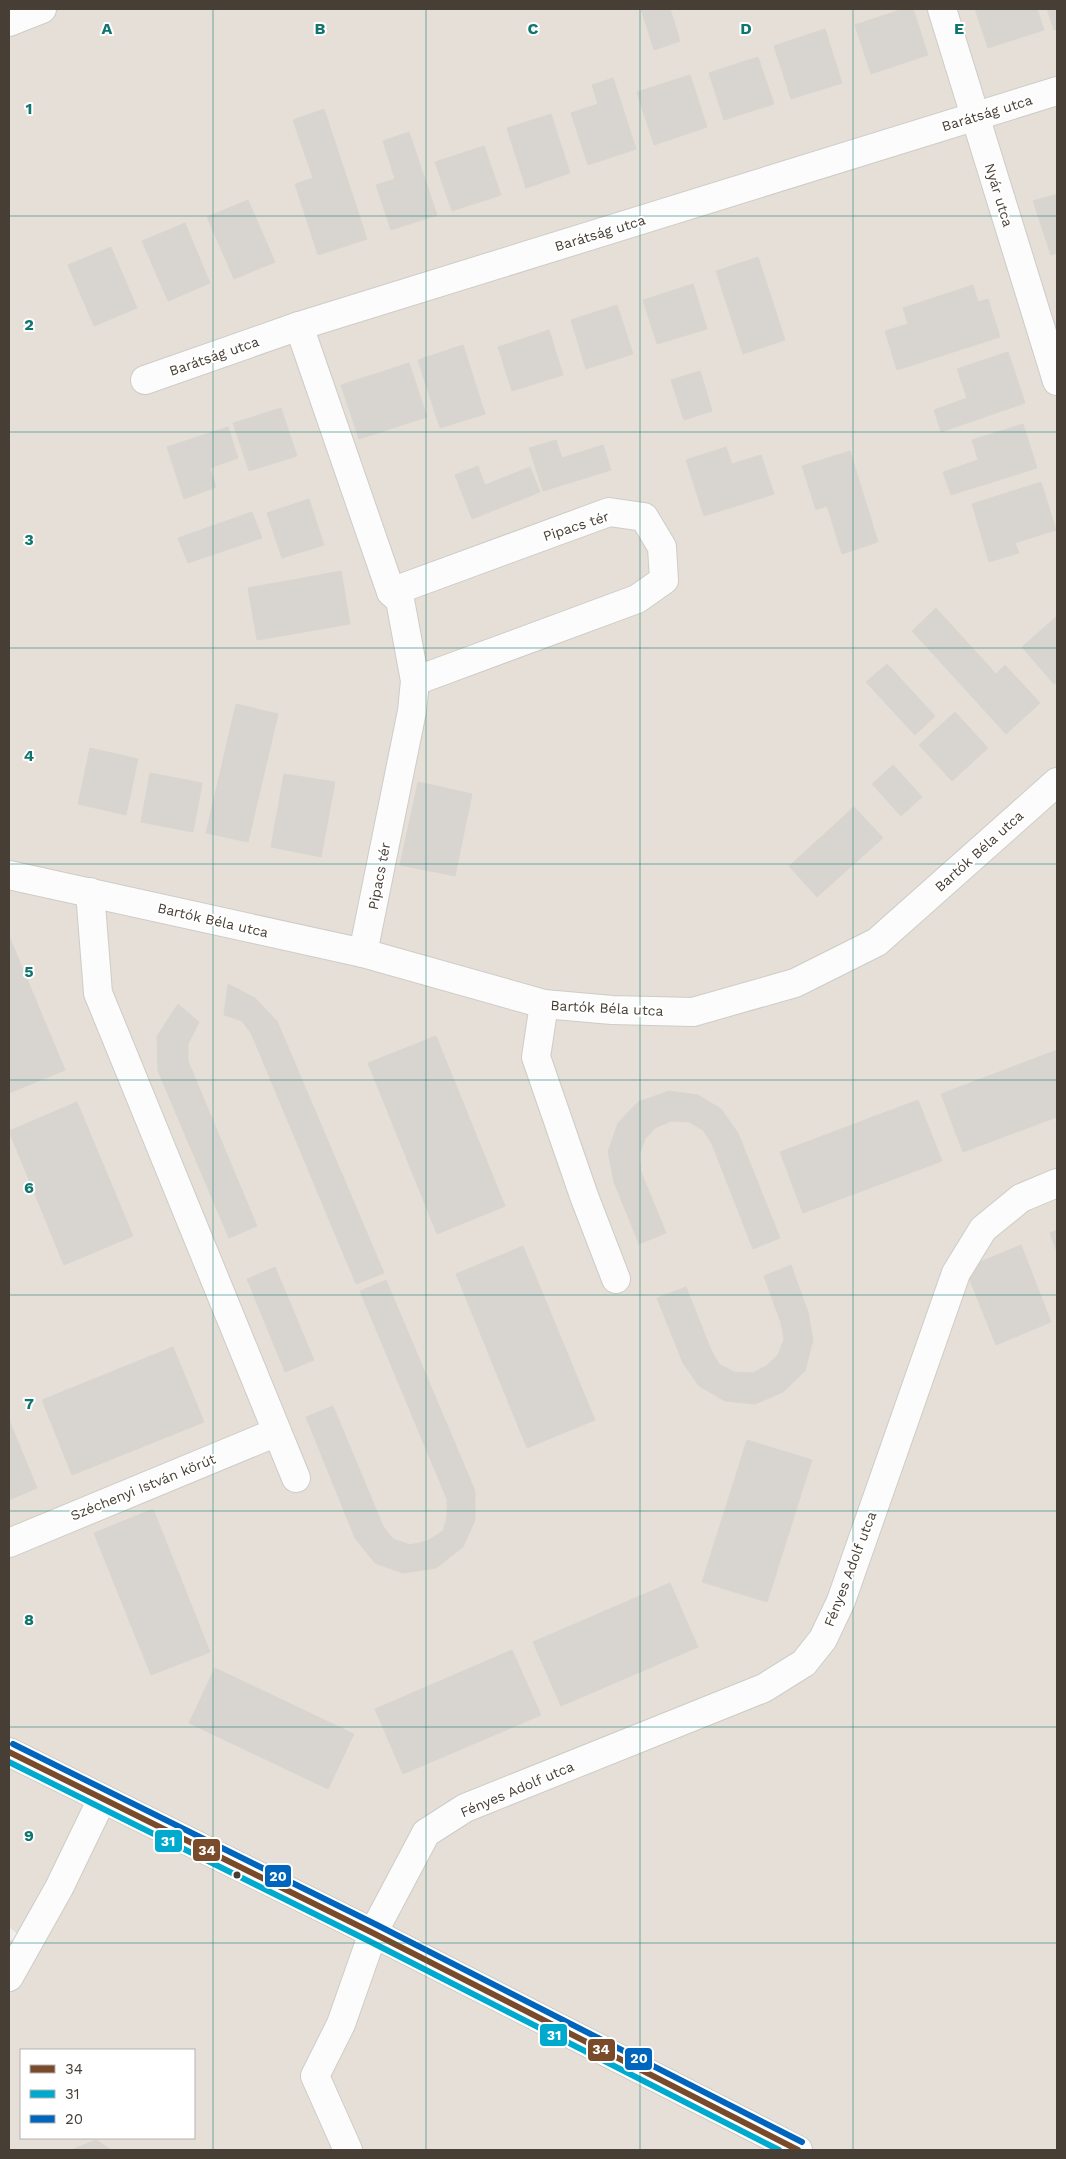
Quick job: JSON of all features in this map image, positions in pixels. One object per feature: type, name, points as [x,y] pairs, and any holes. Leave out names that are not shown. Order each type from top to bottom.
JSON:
[{"type":"street","points":[[9,22],[42,9]]},
{"type":"street","name":"Nyár utca","points":[[942,9],[1057,381]]},
{"type":"street","name":"Barátság utca","points":[[145,380],[299,326],[1057,91]]},
{"type":"street","name":"Pipacs tér","points":[[299,326],[391,592],[400,600],[415,681],[412,711],[363,953]]},
{"type":"street","name":"Pipacs tér","points":[[391,592],[609,512],[644,517],[662,547],[664,580],[637,599],[415,681]]},
{"type":"street","name":"Bartók Béla utca","points":[[9,875],[363,953],[544,1004],[612,1010],[693,1012],[795,983],[877,942],[1057,782]]},
{"type":"street","points":[[90,892],[98,993],[296,1478]]},
{"type":"street","points":[[544,1004],[536,1057],[584,1196],[616,1279]]},
{"type":"street","name":"Fényes Adolf utca","points":[[348,2150],[315,2076],[341,2024],[373,1933],[426,1833],[466,1808],[764,1688],[804,1663],[823,1639],[841,1601],[956,1273],[983,1229],[1021,1198],[1057,1183]]},
{"type":"street","name":"Széchenyi István körút","points":[[9,1543],[277,1432]]},
{"type":"street","points":[[9,1752],[373,1933],[798,2150]]},
{"type":"street","points":[[9,1977],[59,1888],[102,1799]]},
{"type":"shaded area","points":[[9,9],[1057,9],[1057,2150],[9,2150],[9,1941],[20,1936],[9,1927]]},
{"type":"building","points":[[641,9],[670,9],[680,41],[654,50]]},
{"type":"building","points":[[903,9],[913,9],[928,55],[871,74],[855,25]]},
{"type":"building","points":[[975,9],[1037,9],[1044,30],[988,48]]},
{"type":"building","points":[[1047,9],[1057,9],[1057,29],[1054,30]]},
{"type":"building","points":[[825,29],[842,83],[791,99],[774,46]]},
{"type":"building","points":[[758,57],[774,104],[724,120],[709,73]]},
{"type":"building","points":[[690,75],[707,127],[654,145],[637,92]]},
{"type":"building","points":[[613,78],[636,149],[588,165],[571,113],[598,104],[592,85]]},
{"type":"building","points":[[324,109],[367,239],[318,255],[295,184],[313,178],[293,120]]},
{"type":"building","points":[[551,114],[570,173],[526,188],[507,128]]},
{"type":"building","points":[[409,132],[437,215],[391,230],[376,185],[395,179],[383,141]]},
{"type":"building","points":[[484,146],[501,195],[452,211],[435,162]]},
{"type":"building","points":[[1057,194],[1057,253],[1051,255],[1033,201]]},
{"type":"building","points":[[248,200],[275,262],[234,279],[207,217]]},
{"type":"building","points":[[185,223],[210,283],[168,301],[142,241]]},
{"type":"building","points":[[111,247],[137,308],[94,326],[68,265]]},
{"type":"building","points":[[758,257],[785,340],[743,354],[716,271]]},
{"type":"building","points":[[693,284],[707,329],[657,344],[643,300]]},
{"type":"building","points":[[973,285],[978,302],[988,299],[1000,337],[897,370],[885,331],[908,324],[903,308]]},
{"type":"building","points":[[617,305],[633,354],[586,369],[571,320]]},
{"type":"building","points":[[549,330],[563,375],[512,391],[498,347]]},
{"type":"building","points":[[463,345],[485,414],[440,428],[418,360]]},
{"type":"building","points":[[1008,352],[1025,403],[941,432],[934,410],[967,398],[957,369]]},
{"type":"building","points":[[409,363],[427,417],[359,439],[341,385]]},
{"type":"building","points":[[700,371],[712,411],[684,420],[671,380]]},
{"type":"building","points":[[281,408],[297,456],[249,471],[233,423]]},
{"type":"building","points":[[1023,424],[1037,468],[951,495],[943,472],[978,460],[972,440]]},
{"type":"building","points":[[228,427],[238,458],[210,468],[216,487],[184,499],[167,447]]},
{"type":"building","points":[[556,440],[562,458],[603,445],[611,470],[543,491],[529,448]]},
{"type":"building","points":[[726,447],[732,464],[761,455],[774,494],[704,516],[686,460]]},
{"type":"building","points":[[850,451],[878,542],[842,554],[827,506],[816,510],[802,466]]},
{"type":"building","points":[[478,466],[485,485],[530,467],[540,492],[472,519],[455,475]]},
{"type":"building","points":[[1041,482],[1056,530],[1015,543],[1019,553],[989,562],[972,504]]},
{"type":"building","points":[[309,499],[324,545],[282,558],[267,513]]},
{"type":"building","points":[[252,512],[262,538],[188,563],[178,538]]},
{"type":"building","points":[[341,571],[350,624],[257,640],[248,588]]},
{"type":"building","points":[[936,608],[996,674],[1005,665],[1040,703],[1006,734],[912,631]]},
{"type":"building","points":[[1057,616],[1057,682],[1054,684],[1022,647]]},
{"type":"building","points":[[887,664],[935,716],[915,735],[866,682]]},
{"type":"building","points":[[236,704],[278,714],[248,842],[206,833]]},
{"type":"building","points":[[955,712],[988,748],[952,781],[919,745]]},
{"type":"building","points":[[90,748],[138,759],[126,815],[78,804]]},
{"type":"building","points":[[893,765],[922,797],[901,816],[872,784]]},
{"type":"building","points":[[150,773],[202,783],[193,832],[141,822]]},
{"type":"building","points":[[284,774],[335,782],[321,857],[271,847]]},
{"type":"building","points":[[418,782],[472,794],[455,876],[400,865]]},
{"type":"building","points":[[854,807],[883,838],[817,897],[789,866]]},
{"type":"building","points":[[9,936],[65,1070],[9,1093]]},
{"type":"building","points":[[228,984],[255,998],[277,1021],[384,1273],[356,1284],[251,1033],[242,1021],[224,1015]]},
{"type":"building","points":[[178,1004],[199,1022],[188,1044],[188,1061],[257,1226],[229,1238],[158,1071],[157,1036]]},
{"type":"building","points":[[436,1036],[505,1206],[437,1234],[368,1063]]},
{"type":"building","points":[[1057,1050],[1057,1117],[963,1152],[941,1094]]},
{"type":"building","points":[[669,1091],[698,1095],[721,1109],[738,1133],[780,1238],[753,1249],[712,1144],[703,1130],[689,1122],[671,1121],[655,1128],[645,1139],[639,1155],[641,1172],[666,1233],[639,1244],[614,1182],[608,1152],[618,1123],[638,1102]]},
{"type":"building","points":[[918,1100],[942,1161],[803,1213],[780,1152]]},
{"type":"building","points":[[77,1102],[133,1236],[64,1265],[9,1131]]},
{"type":"building","points":[[1057,1230],[1057,1252],[1050,1233]]},
{"type":"building","points":[[1021,1245],[1051,1322],[996,1345],[965,1268]]},
{"type":"building","points":[[523,1246],[595,1420],[527,1448],[456,1274]]},
{"type":"building","points":[[791,1265],[808,1312],[813,1340],[805,1371],[783,1392],[755,1404],[725,1401],[699,1386],[683,1363],[657,1298],[686,1287],[711,1350],[719,1364],[734,1372],[752,1373],[766,1366],[778,1355],[784,1339],[781,1323],[764,1276]]},
{"type":"building","points":[[275,1267],[314,1360],[285,1372],[247,1279]]},
{"type":"building","points":[[386,1280],[475,1491],[475,1520],[463,1547],[436,1568],[403,1573],[375,1563],[355,1538],[306,1417],[333,1406],[383,1526],[393,1539],[410,1545],[427,1541],[443,1531],[447,1517],[447,1499],[360,1291]]},
{"type":"building","points":[[173,1347],[204,1422],[72,1475],[42,1400]]},
{"type":"building","points":[[9,1420],[37,1488],[9,1500]]},
{"type":"building","points":[[747,1440],[812,1460],[767,1602],[702,1582]]},
{"type":"building","points":[[153,1509],[210,1652],[151,1675],[94,1533]]},
{"type":"building","points":[[670,1583],[698,1647],[561,1706],[533,1642]]},
{"type":"building","points":[[512,1650],[541,1715],[403,1774],[375,1709]]},
{"type":"building","points":[[215,1668],[354,1734],[328,1789],[189,1723]]},
{"type":"building","points":[[96,2140],[111,2150],[71,2150]]},
{"type":"transit line","name":"20","points":[[13,1744],[377,1925],[802,2142]]},
{"type":"transit line","name":"34","points":[[9,1752],[373,1933],[798,2150]]},
{"type":"transit line","name":"31","points":[[9,1762],[369,1941],[779,2150]]}]
